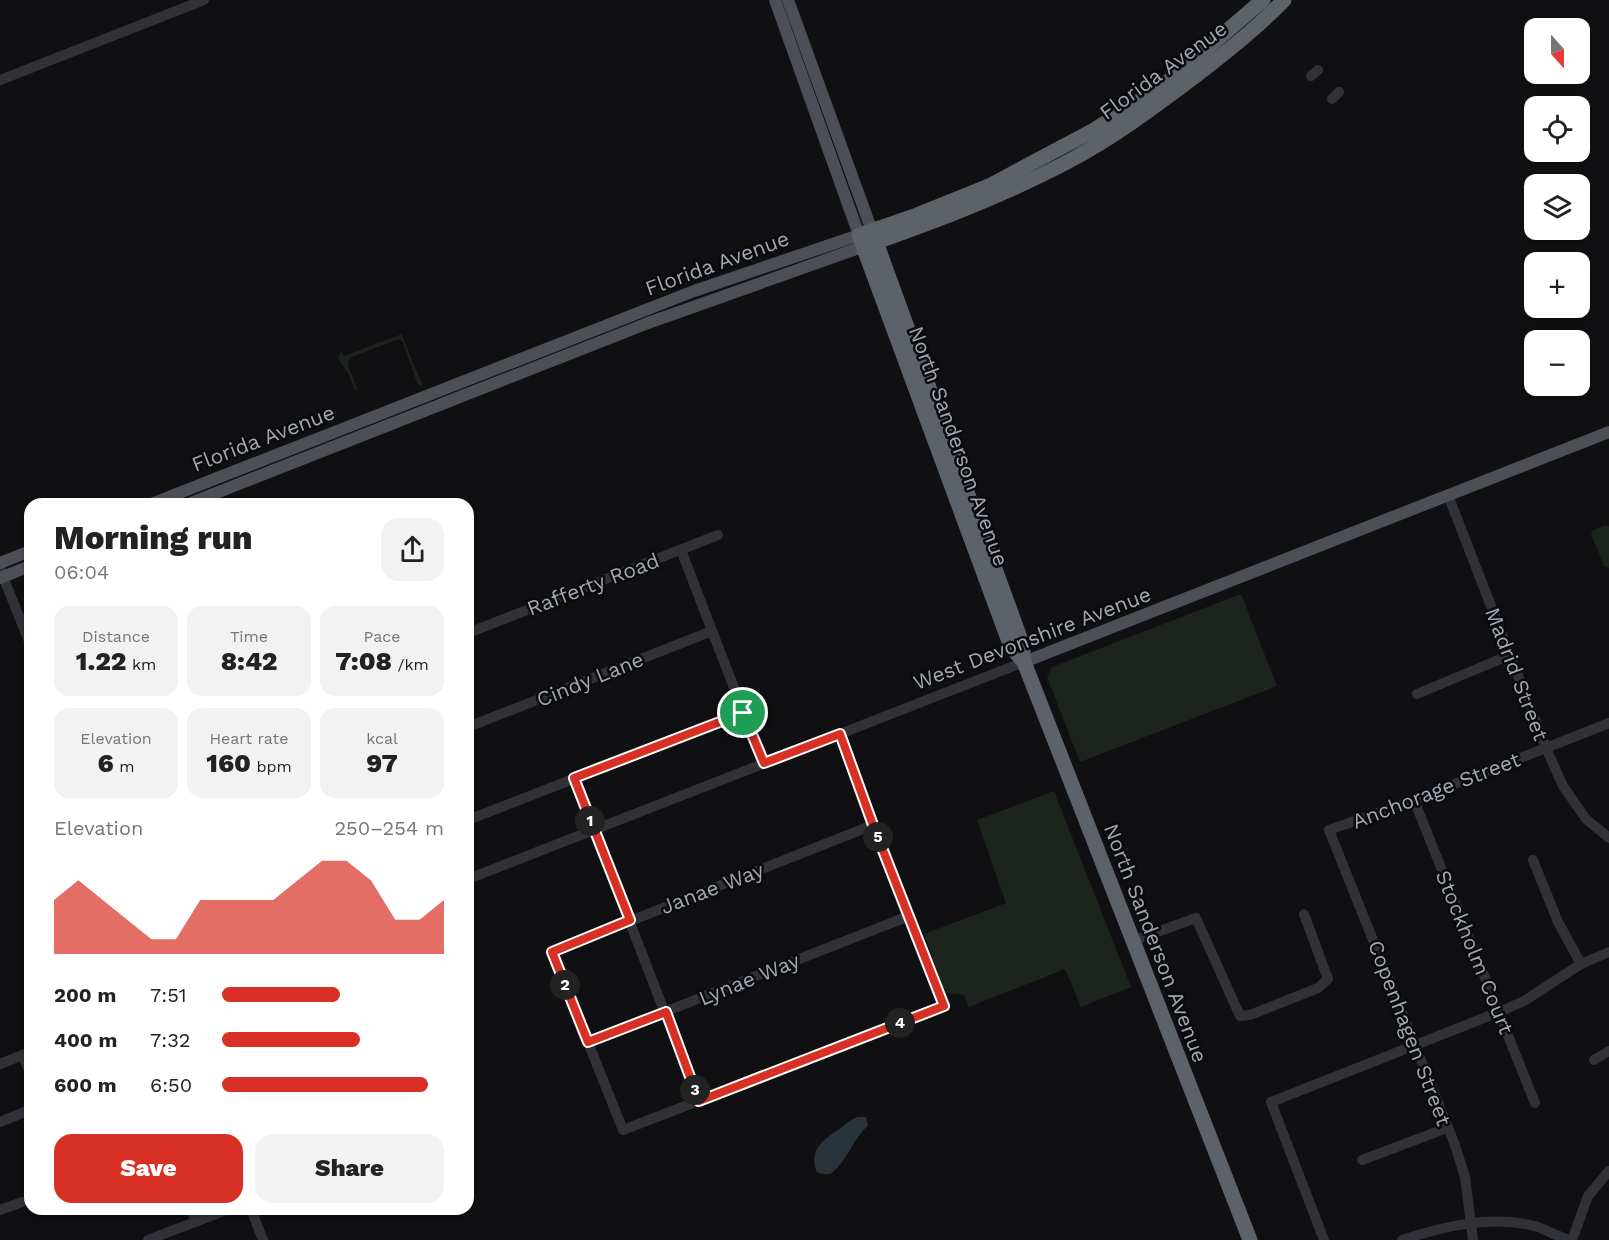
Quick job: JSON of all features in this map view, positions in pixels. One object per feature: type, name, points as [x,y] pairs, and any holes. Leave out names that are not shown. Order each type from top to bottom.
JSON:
[{"type":"highway","name":"Florida Avenue","points":[[868,239],[983,188],[1045,158],[1094,130],[1155,91],[1263,0]]},
{"type":"highway","name":"Florida Avenue","points":[[868,239],[965,210],[1038,177],[1094,147],[1154,108],[1225,53],[1269,16],[1284,0]]},
{"type":"highway","points":[[1094,147],[1092,140],[1163,92],[1178,73]]},
{"type":"highway","name":"North Sanderson Avenue","points":[[868,239],[899,345],[1011,647],[1024,662]]},
{"type":"highway","name":"North Sanderson Avenue","points":[[868,239],[931,389],[1023,643],[1024,662],[1250,1240]]},
{"type":"highway","points":[[899,345],[905,343],[907,345],[931,389],[927,395],[919,379],[906,362]]},
{"type":"main road","points":[[775,0],[799,68],[868,239]]},
{"type":"main road","points":[[780,0],[800,51],[802,55],[807,54]]},
{"type":"main road","points":[[788,0],[834,127],[868,239]]},
{"type":"main road","points":[[799,68],[806,69],[822,108],[834,127]]},
{"type":"main road","name":"Florida Avenue","points":[[166,498],[694,291],[868,239]]},
{"type":"main road","name":"Florida Avenue","points":[[204,498],[868,239]]},
{"type":"main road","points":[[295,462],[295,454],[337,437],[347,427]]},
{"type":"main road","name":"West Devonshire Avenue","points":[[1024,662],[1609,432]]},
{"type":"main road","points":[[228,489],[230,482],[237,476],[262,467],[266,459]]},
{"type":"main road","points":[[1,571],[24,555]]},
{"type":"main road","points":[[1,571],[24,567]]},
{"type":"street","points":[[0,80],[204,0]]},
{"type":"street","name":"Madrid Street","points":[[1448,495],[1546,748],[1563,786],[1586,819],[1609,838]]},
{"type":"street","name":"Rafferty Road","points":[[474,631],[718,535]]},
{"type":"street","points":[[681,550],[764,763]]},
{"type":"street","points":[[1,571],[24,629]]},
{"type":"street","name":"Cindy Lane","points":[[474,725],[712,631]]},
{"type":"street","points":[[1417,694],[1510,655]]},
{"type":"street","name":"West Devonshire Avenue","points":[[474,877],[1024,662]]},
{"type":"street","points":[[474,818],[743,713]]},
{"type":"street","name":"Anchorage Street","points":[[1329,830],[1414,800],[1609,723]]},
{"type":"street","points":[[588,1042],[623,1130],[944,1006],[840,734]]},
{"type":"street","points":[[574,778],[699,1101]]},
{"type":"street","name":"Stockholm Court","points":[[1414,800],[1535,1103]]},
{"type":"street","name":"Janae Way","points":[[588,1042],[552,952],[873,825]]},
{"type":"street","name":"Copenhagen Street","points":[[1329,830],[1448,1128],[1465,1177],[1473,1240]]},
{"type":"street","points":[[1533,860],[1558,922],[1581,964]]},
{"type":"street","points":[[1132,941],[1196,918],[1240,1016],[1250,1015],[1318,988],[1328,979],[1304,915]]},
{"type":"street","name":"Lynae Way","points":[[588,1042],[909,916]]},
{"type":"street","points":[[1324,1240],[1271,1102],[1524,1001],[1581,964],[1609,952]]},
{"type":"street","points":[[1593,1060],[1609,1051]]},
{"type":"street","points":[[0,1064],[24,1055]]},
{"type":"street","points":[[0,1122],[24,1112]]},
{"type":"street","points":[[1362,1160],[1448,1128]]},
{"type":"street","points":[[1402,1240],[1440,1227],[1502,1222],[1535,1227],[1571,1240],[1588,1196],[1609,1171]]},
{"type":"street","points":[[0,1210],[22,1202]]},
{"type":"street","points":[[193,1215],[196,1222]]},
{"type":"street","points":[[148,1240],[214,1215]]},
{"type":"street","points":[[253,1215],[263,1240]]},
{"type":"shaded area","points":[[402,334],[423,385],[420,386],[417,383],[403,342],[399,339],[349,358],[348,366],[358,391],[355,390],[339,360],[338,356],[341,352],[344,356]]},
{"type":"shaded area","points":[[1605,525],[1609,526],[1609,568],[1604,566],[1591,534],[1593,530]]},
{"type":"shaded area","points":[[1241,594],[1277,686],[1080,762],[1047,677],[1052,667]]},
{"type":"shaded area","points":[[1054,791],[1131,987],[1081,1007],[1065,969],[969,1007],[964,995],[945,993],[924,934],[1006,903],[977,820]]},
{"type":"shaded area","points":[[858,1117],[866,1117],[868,1126],[841,1163],[830,1174],[817,1172],[814,1158],[818,1147]]},
{"type":"route","points":[[743,713],[764,763],[840,734],[944,1006],[699,1101],[666,1012],[588,1042],[552,952],[630,920],[574,778],[743,713]]}]
